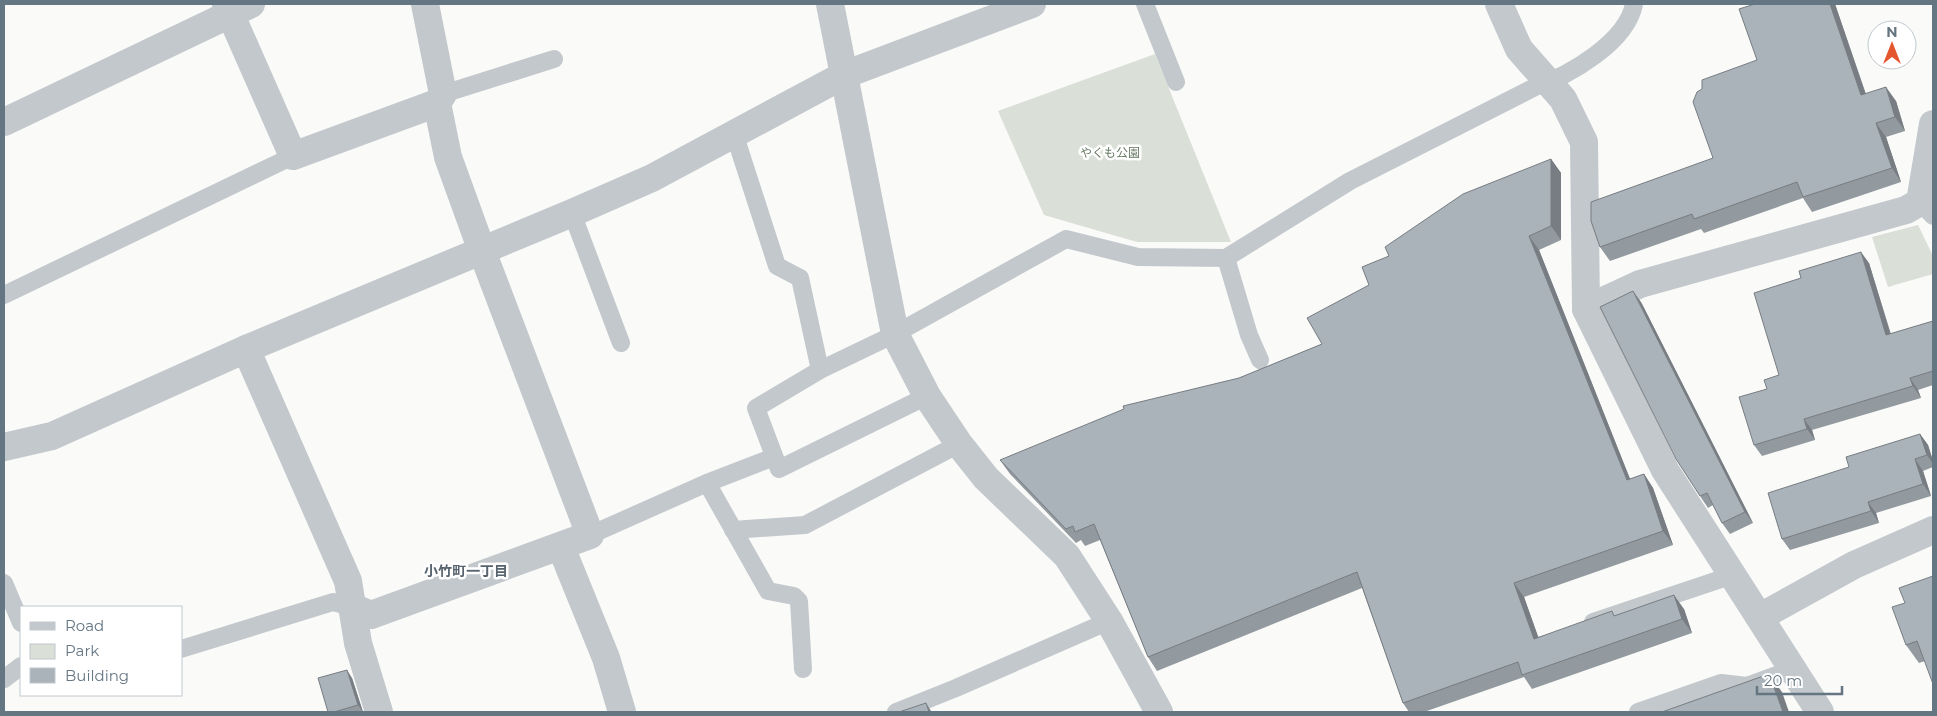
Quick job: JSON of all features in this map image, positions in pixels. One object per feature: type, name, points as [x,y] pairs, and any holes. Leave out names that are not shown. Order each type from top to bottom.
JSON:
[{"type":"street","points":[[352,607],[371,615],[590,535],[448,158],[424,4]]},
{"type":"street","points":[[830,4],[895,334],[927,396],[959,444],[986,478],[1066,556],[1109,621],[1159,712]]},
{"type":"street","points":[[4,447],[52,436],[246,349],[572,214],[652,178],[844,75],[1032,4]]},
{"type":"street","points":[[1499,4],[1519,49],[1562,99],[1584,142],[1586,309],[1665,470],[1820,712]]},
{"type":"street","points":[[4,122],[236,7],[294,156],[440,98]]},
{"type":"street","points":[[1586,309],[1640,284],[1906,210],[1927,209],[1933,124]]},
{"type":"street","points":[[246,349],[348,581],[358,643],[379,712]]},
{"type":"street","points":[[1760,617],[1854,565],[1933,530]]},
{"type":"street","points":[[561,547],[606,658],[622,712]]},
{"type":"lane","points":[[1145,4],[1176,82]]},
{"type":"lane","points":[[927,396],[779,469],[756,408],[820,370],[895,334],[1066,239],[1138,257],[1226,258],[1350,181],[1548,83],[1566,76],[1605,47],[1632,17],[1634,4]]},
{"type":"lane","points":[[440,98],[554,59]]},
{"type":"lane","points":[[734,133],[777,266],[800,278],[820,370]]},
{"type":"lane","points":[[4,294],[294,156]]},
{"type":"lane","points":[[572,214],[621,342]]},
{"type":"lane","points":[[1226,258],[1249,335],[1260,360]]},
{"type":"lane","points":[[733,530],[805,525],[959,444]]},
{"type":"lane","points":[[590,535],[774,457]]},
{"type":"lane","points":[[707,484],[768,591],[794,596],[799,601],[803,668]]},
{"type":"lane","points":[[1580,626],[1733,575]]},
{"type":"lane","points":[[4,583],[20,622]]},
{"type":"lane","points":[[182,649],[333,602],[352,607]]},
{"type":"lane","points":[[896,712],[956,688],[1109,621]]},
{"type":"lane","points":[[4,679],[20,667]]},
{"type":"lane","points":[[1638,712],[1721,683],[1747,686],[1794,670]]},
{"type":"green space","name":"やくも公園","points":[[1155,54],[1231,242],[1137,242],[1044,215],[998,111]]},
{"type":"green space","points":[[1918,225],[1933,256],[1933,274],[1888,287],[1872,237]]},
{"type":"building","points":[[1755,4],[1830,4],[1861,95],[1886,87],[1895,117],[1876,123],[1892,168],[1803,197],[1797,182],[1694,219],[1692,214],[1600,247],[1591,221],[1591,202],[1713,158],[1693,102],[1697,92],[1702,89],[1702,80],[1757,60],[1739,9]]},
{"type":"building","points":[[1551,159],[1551,226],[1529,236],[1627,480],[1644,474],[1663,531],[1514,583],[1534,639],[1612,611],[1614,616],[1674,595],[1682,619],[1522,675],[1518,662],[1403,703],[1357,572],[1148,657],[1094,524],[1075,532],[1073,526],[1066,529],[1000,460],[1124,409],[1123,406],[1239,378],[1322,344],[1307,318],[1369,285],[1362,267],[1389,256],[1385,247],[1463,194]]},
{"type":"building","points":[[1861,252],[1886,335],[1933,321],[1933,371],[1910,378],[1913,386],[1804,419],[1807,429],[1754,445],[1739,397],[1767,389],[1764,380],[1779,375],[1754,293],[1801,278],[1799,271]]},
{"type":"building","points":[[1633,291],[1745,512],[1722,523],[1707,493],[1700,496],[1676,459],[1600,307]]},
{"type":"building","points":[[1920,434],[1927,455],[1915,459],[1923,484],[1868,502],[1871,511],[1782,539],[1768,493],[1849,467],[1846,457]]},
{"type":"building","points":[[1933,576],[1933,684],[1917,641],[1906,645],[1892,607],[1905,603],[1899,588]]},
{"type":"building","points":[[347,670],[358,705],[328,712],[318,678]]},
{"type":"building","points":[[1769,674],[1783,712],[1662,712]]},
{"type":"building","points":[[926,703],[929,712],[899,712]]},
{"type":"district","name":"小竹町一丁目","points":[[466,571]]}]
